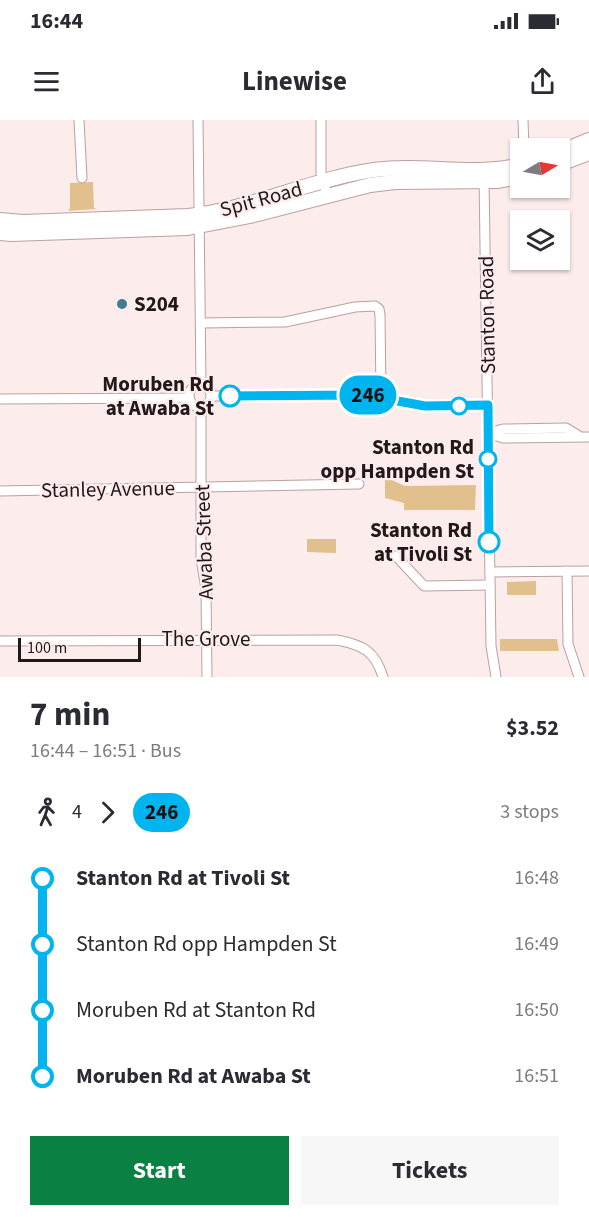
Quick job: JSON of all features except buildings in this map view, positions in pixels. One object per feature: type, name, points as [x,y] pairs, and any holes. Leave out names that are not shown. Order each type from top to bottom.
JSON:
[{"type":"highway","points":[[570,148],[589,140]]},
{"type":"highway","points":[[570,160],[589,153]]},
{"type":"highway","name":"Spit Road","points":[[484,176],[510,168]]},
{"type":"highway","name":"Spit Road","points":[[0,233],[250,216],[325,188],[484,176],[510,177]]},
{"type":"highway","name":"Spit Road","points":[[0,220],[33,222],[199,221]]},
{"type":"street","points":[[79,120],[82,178]]},
{"type":"street","points":[[198,120],[201,385]]},
{"type":"street","points":[[321,120],[325,188]]},
{"type":"street","points":[[523,120],[524,138]]},
{"type":"street","name":"Stanton Road","points":[[484,176],[491,646],[496,677]]},
{"type":"street","points":[[201,323],[285,322],[355,307],[375,306],[379,309],[380,315],[381,397]]},
{"type":"street","points":[[201,385],[207,387],[212,396],[209,403],[201,407],[192,404],[189,398],[192,389],[201,385]]},
{"type":"street","points":[[212,396],[365,395],[425,406],[488,405]]},
{"type":"street","points":[[0,399],[189,398]]},
{"type":"street","name":"Awaba Street","points":[[201,407],[201,558],[206,589],[207,677]]},
{"type":"street","points":[[488,434],[503,429],[566,428],[584,437]]},
{"type":"street","name":"Stanley Avenue","points":[[0,491],[359,484]]},
{"type":"street","points":[[396,556],[424,586],[490,585]]},
{"type":"street","points":[[567,571],[568,644],[579,677]]},
{"type":"street","points":[[490,572],[589,571]]},
{"type":"street","name":"The Grove","points":[[0,641],[337,640],[357,645],[372,654],[383,677]]},
{"type":"shaded area","points":[[93,182],[94,208],[97,209],[68,211],[70,183]]},
{"type":"shaded area","points":[[385,477],[405,486],[476,485],[475,510],[404,510],[404,503],[385,498]]},
{"type":"shaded area","points":[[307,539],[336,539],[336,553],[307,552]]},
{"type":"shaded area","points":[[536,581],[536,595],[507,595],[507,582]]},
{"type":"shaded area","points":[[500,639],[557,639],[559,651],[500,651]]},
{"type":"bus line","name":"246","points":[[230,396],[365,395],[425,406],[488,405],[489,542]]},
{"type":"place","name":"S204","points":[[122,304]]},
{"type":"place","name":"Moruben Rd at Awaba St","points":[[230,396]]},
{"type":"place","name":"Stanton Rd opp Hampden St","points":[[488,459]]},
{"type":"place","name":"Stanton Rd at Tivoli St","points":[[489,542]]}]
